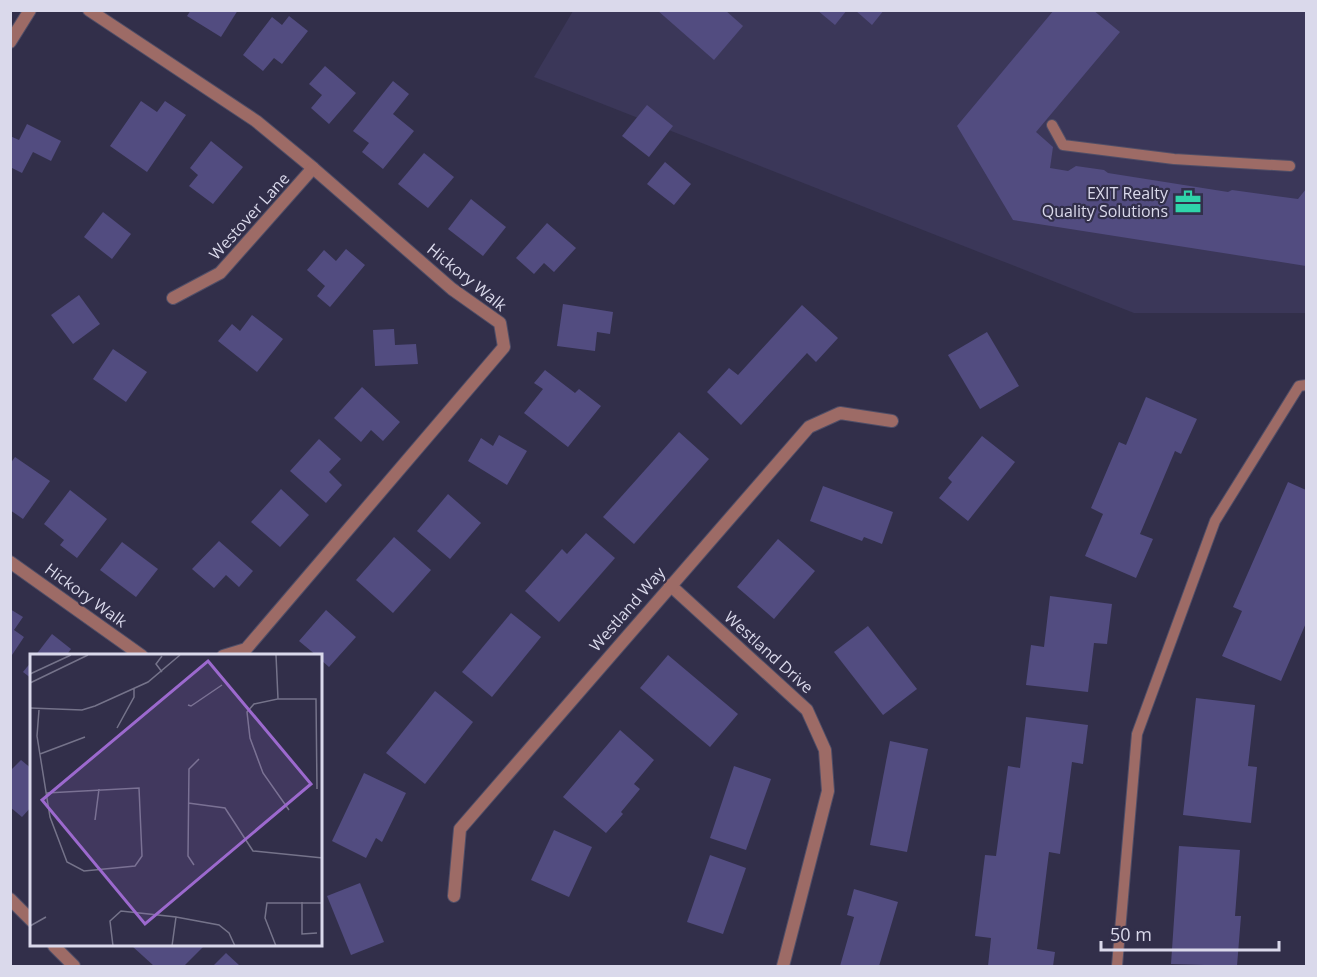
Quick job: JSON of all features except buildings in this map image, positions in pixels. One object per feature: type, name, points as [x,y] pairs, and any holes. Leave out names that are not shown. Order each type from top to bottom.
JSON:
[{"type":"street","points":[[10,42],[30,10]]},
{"type":"street","name":"Hickory Walk","points":[[89,10],[256,122],[314,168],[452,290],[500,323],[504,347],[246,649],[230,654]]},
{"type":"street","name":"Westover Lane","points":[[173,298],[220,273],[314,168]]},
{"type":"street","name":"Westland Way","points":[[454,896],[460,829],[808,427],[840,413],[892,421]]},
{"type":"street","name":"Hickory Walk","points":[[10,561],[139,654]]},
{"type":"street","name":"Westland Drive","points":[[670,585],[807,710],[825,750],[828,791],[783,966]]},
{"type":"street","points":[[10,899],[30,919]]},
{"type":"street","points":[[56,947],[74,966]]},
{"type":"lane","points":[[1052,125],[1063,145],[1174,159],[1290,166]]},
{"type":"lane","points":[[1117,966],[1137,734],[1215,521],[1299,386],[1306,385]]},
{"type":"shaded area","points":[[573,11],[1306,11],[1306,313],[1134,313],[534,77]]},
{"type":"place","name":"EXIT Realty Quality Solutions","points":[[1188,202]]}]
